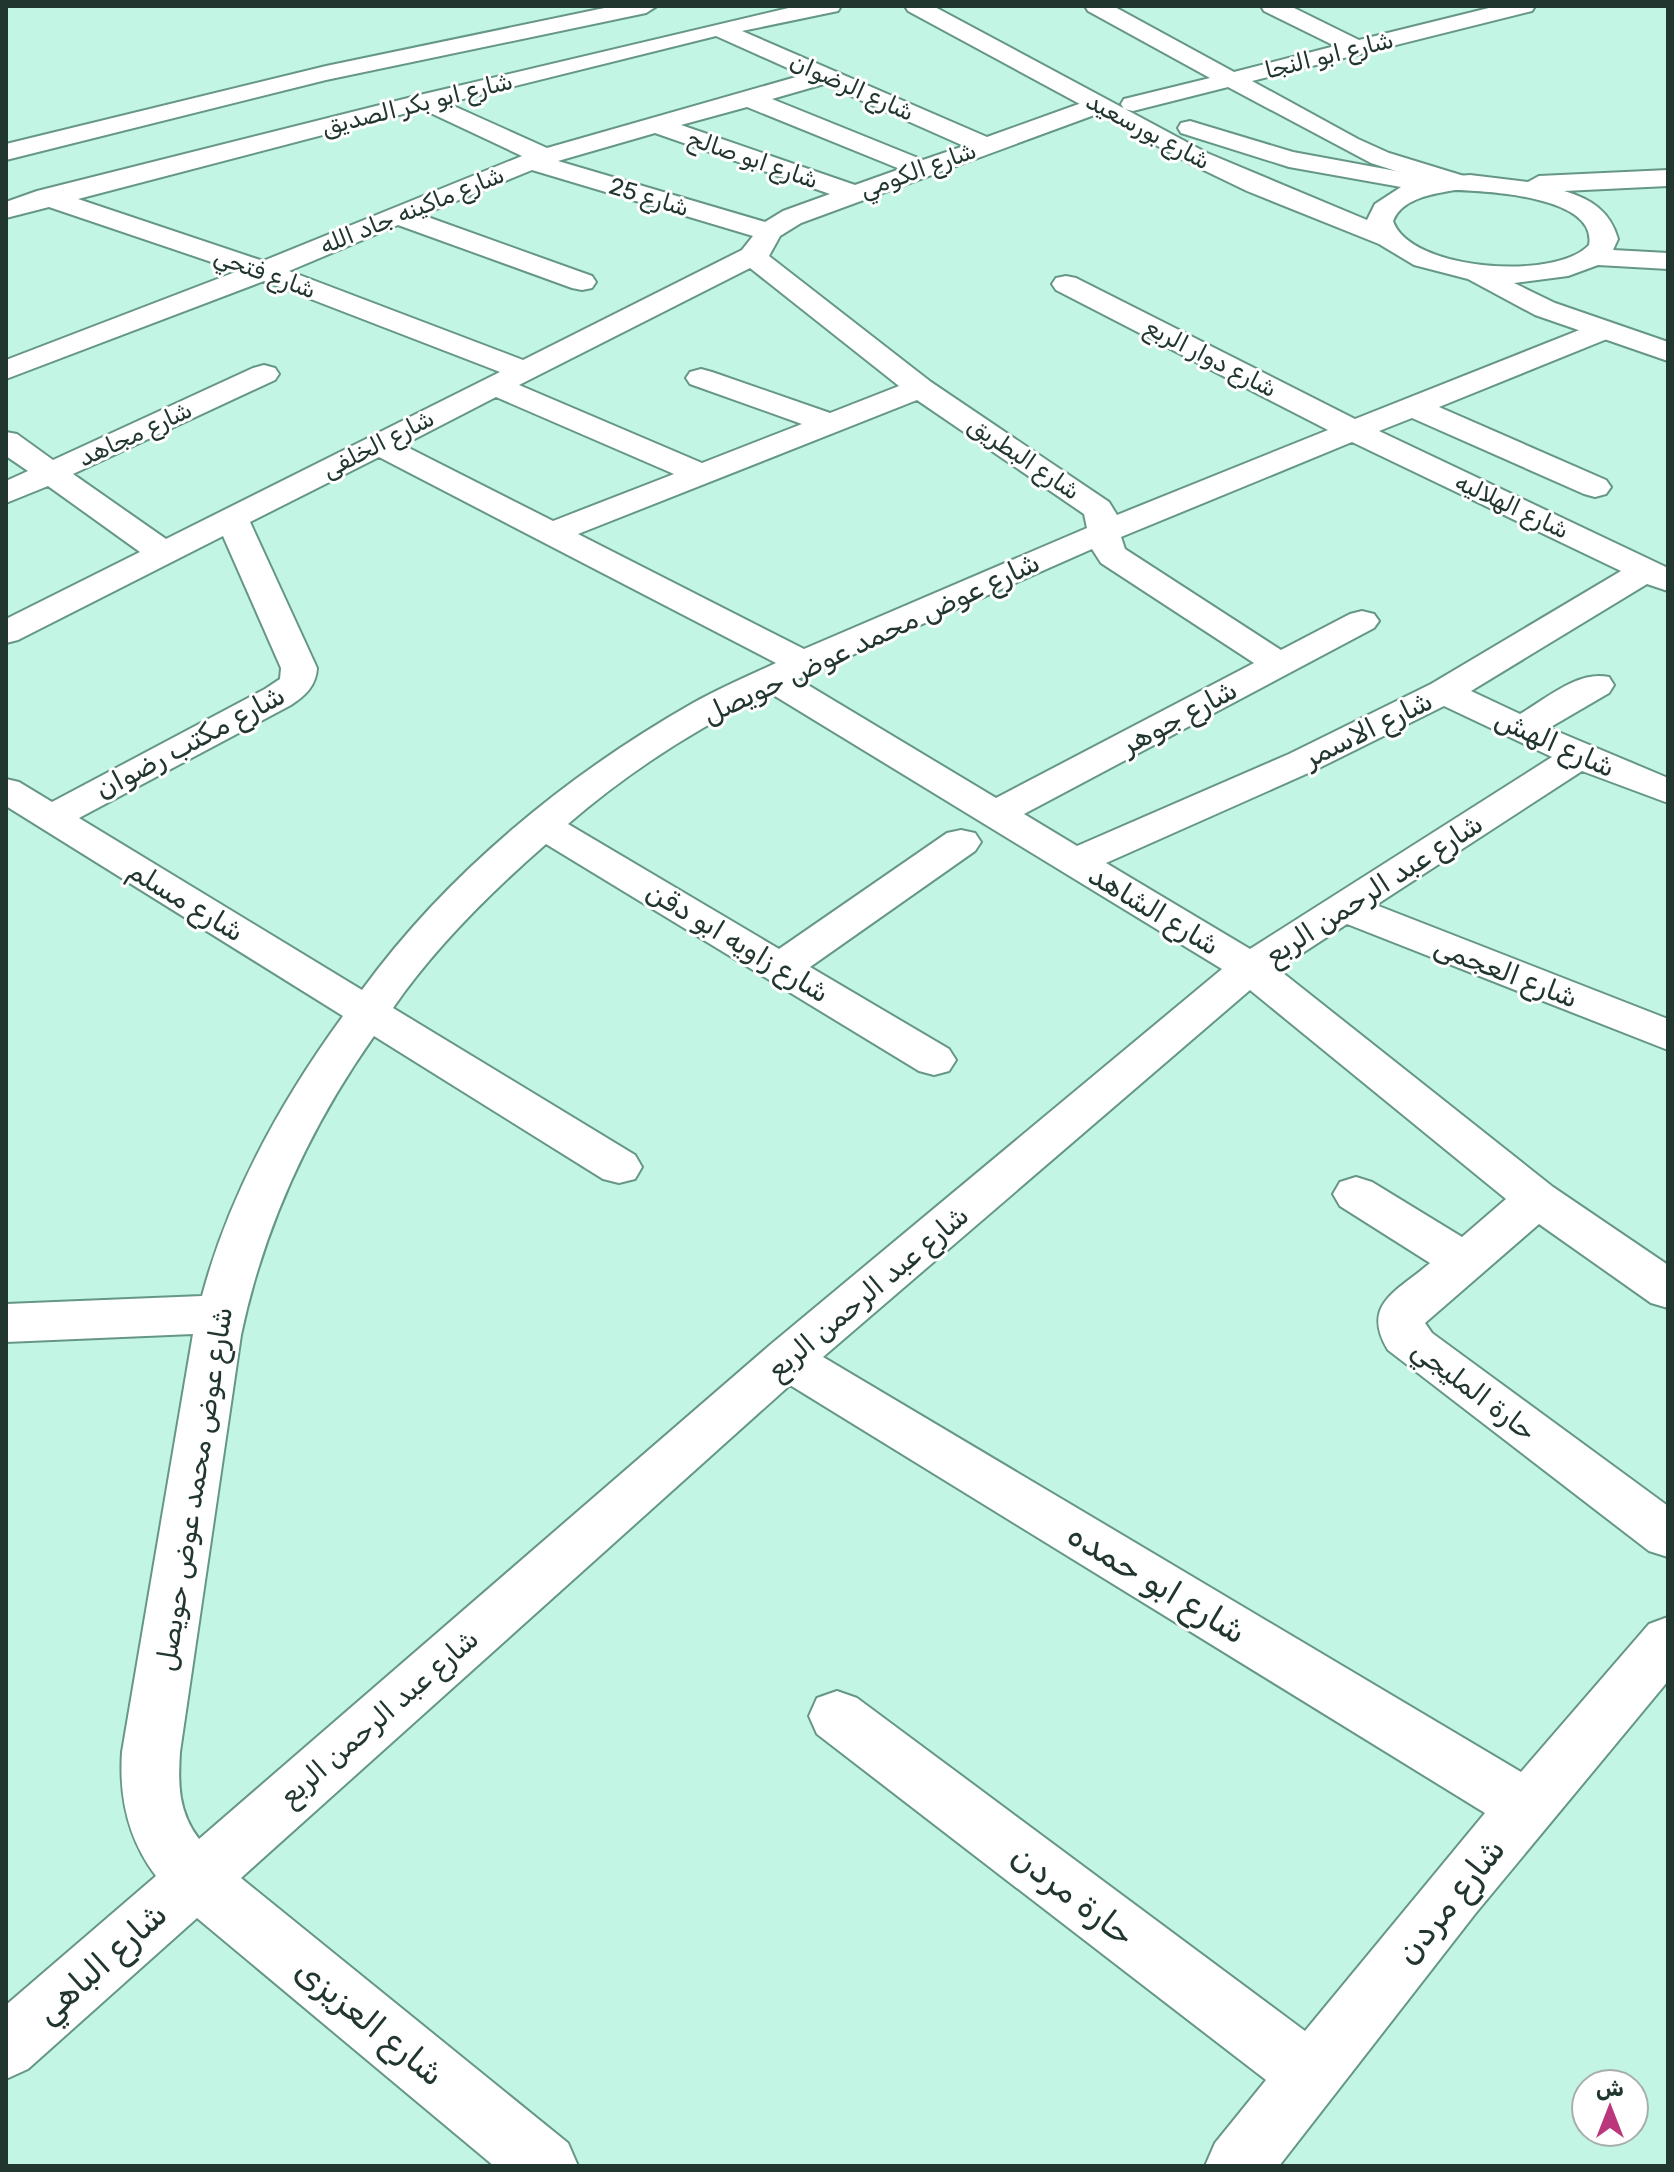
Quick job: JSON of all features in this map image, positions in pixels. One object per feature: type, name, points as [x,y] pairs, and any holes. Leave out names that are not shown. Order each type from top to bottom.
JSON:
[{"type":"street","name":"شارع ابو بكر الصديق","points":[[6,152],[326,73],[646,6]]},
{"type":"street","name":"شارع ابو بكر الصديق","points":[[6,210],[424,101],[718,29],[830,6]]},
{"type":"street","name":"شارع بورسعيد","points":[[916,6],[1243,179],[1389,238],[1424,259],[1468,271]]},
{"type":"street","name":"شارع بورسعيد","points":[[947,6],[1133,104],[1212,136],[1289,159],[1444,184]]},
{"type":"street","points":[[1096,6],[1380,158],[1444,184]]},
{"type":"street","points":[[1272,6],[1356,48]]},
{"type":"street","points":[[1424,6],[1460,22]]},
{"type":"street","name":"شارع ابو النجا","points":[[1133,104],[1524,6]]},
{"type":"street","name":"شارع الرضوان","points":[[718,29],[986,146]]},
{"type":"street","name":"شارع ماكينه جاد الله","points":[[6,370],[264,271],[538,159],[826,76]]},
{"type":"street","points":[[747,98],[922,169]]},
{"type":"street","name":"شارع 25","points":[[424,101],[538,159],[760,244]]},
{"type":"street","name":"شارع الكومي","points":[[760,244],[792,217],[1099,105]]},
{"type":"street","name":"شارع ابو صالح","points":[[653,124],[852,193]]},
{"type":"street","points":[[1389,238],[1381,226],[1380,216],[1385,205],[1412,190],[1444,184],[1668,178]]},
{"type":"street","name":"شارع فتحي","points":[[6,183],[264,271],[522,370]]},
{"type":"street","points":[[1505,184],[1555,196],[1590,214],[1605,236],[1602,247],[1593,257]]},
{"type":"street","points":[[398,216],[582,282]]},
{"type":"street","name":"شارع الخلفى","points":[[6,633],[522,370],[760,244]]},
{"type":"street","name":"شارع البطريق","points":[[760,244],[920,388],[1091,504],[1104,521],[1102,533],[1113,556],[1279,664]]},
{"type":"street","points":[[1468,271],[1497,274],[1553,271],[1593,257],[1668,261]]},
{"type":"street","points":[[1468,271],[1545,309],[1668,352]]},
{"type":"street","name":"شارع دوار الربع","points":[[1066,284],[1356,432]]},
{"type":"street","name":"شارع عوض محمد عوض حويصل","points":[[196,1879],[171,1853],[155,1822],[148,1787],[219,1314],[253,1212],[293,1127],[367,1011],[432,933],[481,881],[542,825],[633,757],[704,712],[787,671],[1102,533],[1602,331]]},
{"type":"street","name":"شارع مجاهد","points":[[6,493],[264,374]]},
{"type":"street","points":[[701,378],[830,423]]},
{"type":"street","points":[[492,385],[702,474]]},
{"type":"street","points":[[552,533],[920,388]]},
{"type":"street","points":[[1413,407],[1595,487]]},
{"type":"street","name":"شارع الهلاليه","points":[[1356,432],[1657,576]]},
{"type":"street","points":[[6,441],[163,553]]},
{"type":"street","name":"شارع الشاهد","points":[[378,444],[552,533],[787,671],[995,814],[1250,968],[1537,1199],[1668,1290]]},
{"type":"street","name":"شارع مكتب رضوان","points":[[50,818],[278,697],[292,689],[300,678],[299,668],[232,518]]},
{"type":"street","name":"شارع الاسمر","points":[[1075,862],[1302,762],[1444,692],[1657,576]]},
{"type":"street","name":"شارع جوهر","points":[[995,814],[1362,621]]},
{"type":"street","points":[[1521,729],[1596,685]]},
{"type":"street","name":"شارع الهش","points":[[1444,692],[1579,756],[1668,792]]},
{"type":"street","name":"شارع عبد الرحمن الربع","points":[[196,1879],[787,1359],[1250,968],[1579,756]]},
{"type":"street","name":"شارع مسلم","points":[[6,790],[619,1167]]},
{"type":"street","name":"شارع زاويه ابو دقن","points":[[542,825],[934,1060]]},
{"type":"street","points":[[780,968],[961,842]]},
{"type":"street","name":"شارع العجمى","points":[[1345,908],[1664,1028]]},
{"type":"street","points":[[1356,1194],[1465,1262]]},
{"type":"street","name":"حارة المليجي","points":[[1537,1199],[1401,1316],[1399,1326],[1404,1338],[1668,1535]]},
{"type":"street","points":[[6,1323],[219,1314]]},
{"type":"street","name":"شارع ابو حمده","points":[[787,1359],[1528,1808]]},
{"type":"street","name":"شارع مردن","points":[[1238,2166],[1310,2074],[1668,1641]]},
{"type":"street","name":"حارة مردن","points":[[837,1716],[1310,2074]]},
{"type":"street","name":"شارع الباهي","points":[[6,2047],[196,1879]]},
{"type":"street","name":"شارع العزيزى","points":[[196,1879],[545,2166]]}]
